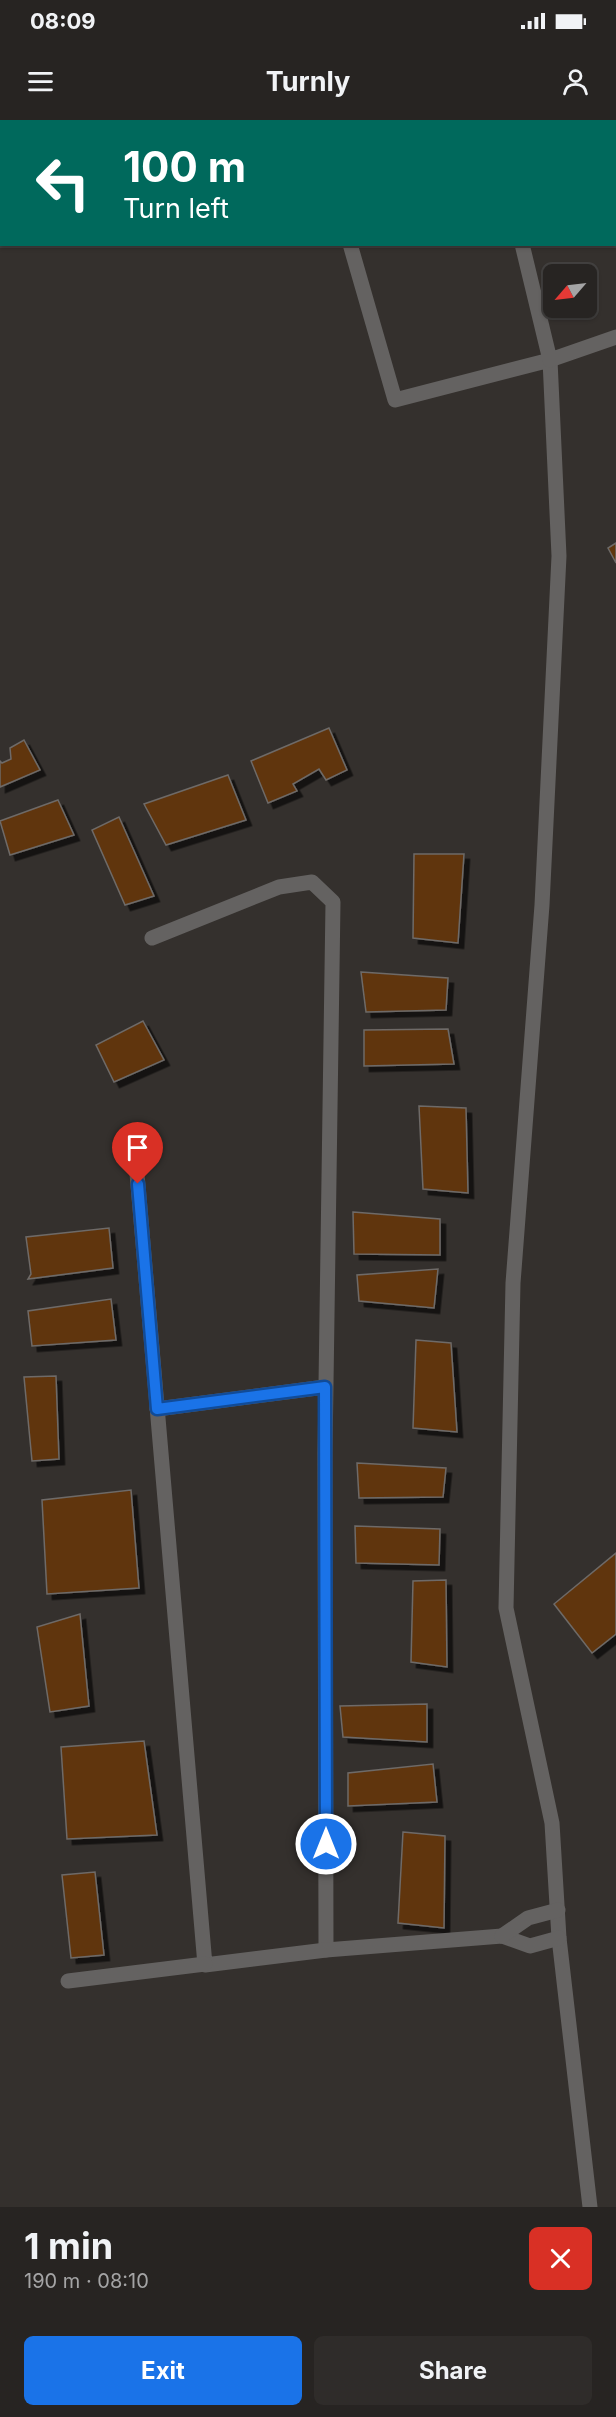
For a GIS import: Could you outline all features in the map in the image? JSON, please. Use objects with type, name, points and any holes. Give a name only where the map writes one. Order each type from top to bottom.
[{"type":"street","points":[[351,246],[395,400],[550,360],[616,337]]},
{"type":"street","points":[[522,246],[550,360],[559,556],[542,905],[513,1283],[506,1608],[552,1824],[559,1938],[590,2207]]},
{"type":"street","points":[[152,938],[279,887],[312,882],[333,902],[325,1387],[326,1950]]},
{"type":"street","points":[[136,1162],[205,1964]]},
{"type":"street","points":[[157,1409],[325,1387]]},
{"type":"street","points":[[502,1936],[528,1918],[558,1910]]},
{"type":"street","points":[[68,1981],[326,1950],[502,1936],[530,1946],[559,1938]]},
{"type":"building","points":[[616,543],[616,563],[608,548]]},
{"type":"building","points":[[329,728],[347,770],[326,780],[319,769],[293,784],[297,791],[268,803],[251,761]]},
{"type":"building","points":[[24,740],[40,770],[0,787],[0,761],[2,763],[11,759],[10,748]]},
{"type":"building","points":[[228,775],[246,820],[166,845],[144,804]]},
{"type":"building","points":[[58,800],[74,835],[10,855],[0,821]]},
{"type":"building","points":[[119,817],[154,896],[125,905],[92,830]]},
{"type":"building","points":[[414,854],[464,854],[458,943],[413,938]]},
{"type":"building","points":[[361,972],[448,978],[446,1010],[366,1012]]},
{"type":"building","points":[[143,1021],[164,1060],[114,1082],[96,1045]]},
{"type":"building","points":[[448,1029],[454,1064],[364,1066],[364,1030]]},
{"type":"building","points":[[419,1106],[466,1108],[468,1193],[423,1189]]},
{"type":"building","points":[[353,1212],[440,1219],[440,1255],[354,1254]]},
{"type":"building","points":[[109,1228],[113,1268],[28,1279],[31,1274],[26,1237]]},
{"type":"building","points":[[438,1269],[434,1308],[359,1301],[357,1275]]},
{"type":"building","points":[[111,1299],[116,1340],[32,1346],[28,1311]]},
{"type":"building","points":[[416,1340],[451,1343],[457,1432],[413,1428]]},
{"type":"building","points":[[56,1376],[59,1459],[32,1461],[24,1377]]},
{"type":"building","points":[[357,1463],[446,1468],[443,1497],[359,1498]]},
{"type":"building","points":[[131,1490],[139,1588],[47,1594],[42,1500]]},
{"type":"building","points":[[355,1526],[440,1529],[439,1565],[356,1563]]},
{"type":"building","points":[[616,1553],[616,1634],[592,1653],[554,1604]]},
{"type":"building","points":[[446,1580],[447,1667],[411,1662],[413,1581]]},
{"type":"building","points":[[80,1614],[89,1706],[50,1712],[37,1627]]},
{"type":"building","points":[[427,1704],[427,1742],[343,1737],[340,1706]]},
{"type":"building","points":[[144,1741],[157,1835],[67,1839],[61,1747]]},
{"type":"building","points":[[433,1764],[437,1802],[348,1806],[348,1773]]},
{"type":"building","points":[[403,1832],[445,1836],[444,1928],[398,1923]]},
{"type":"building","points":[[95,1872],[104,1955],[71,1958],[62,1875]]},
{"type":"route","points":[[138,1184],[147,1269],[157,1409],[325,1387],[326,1844]]}]
